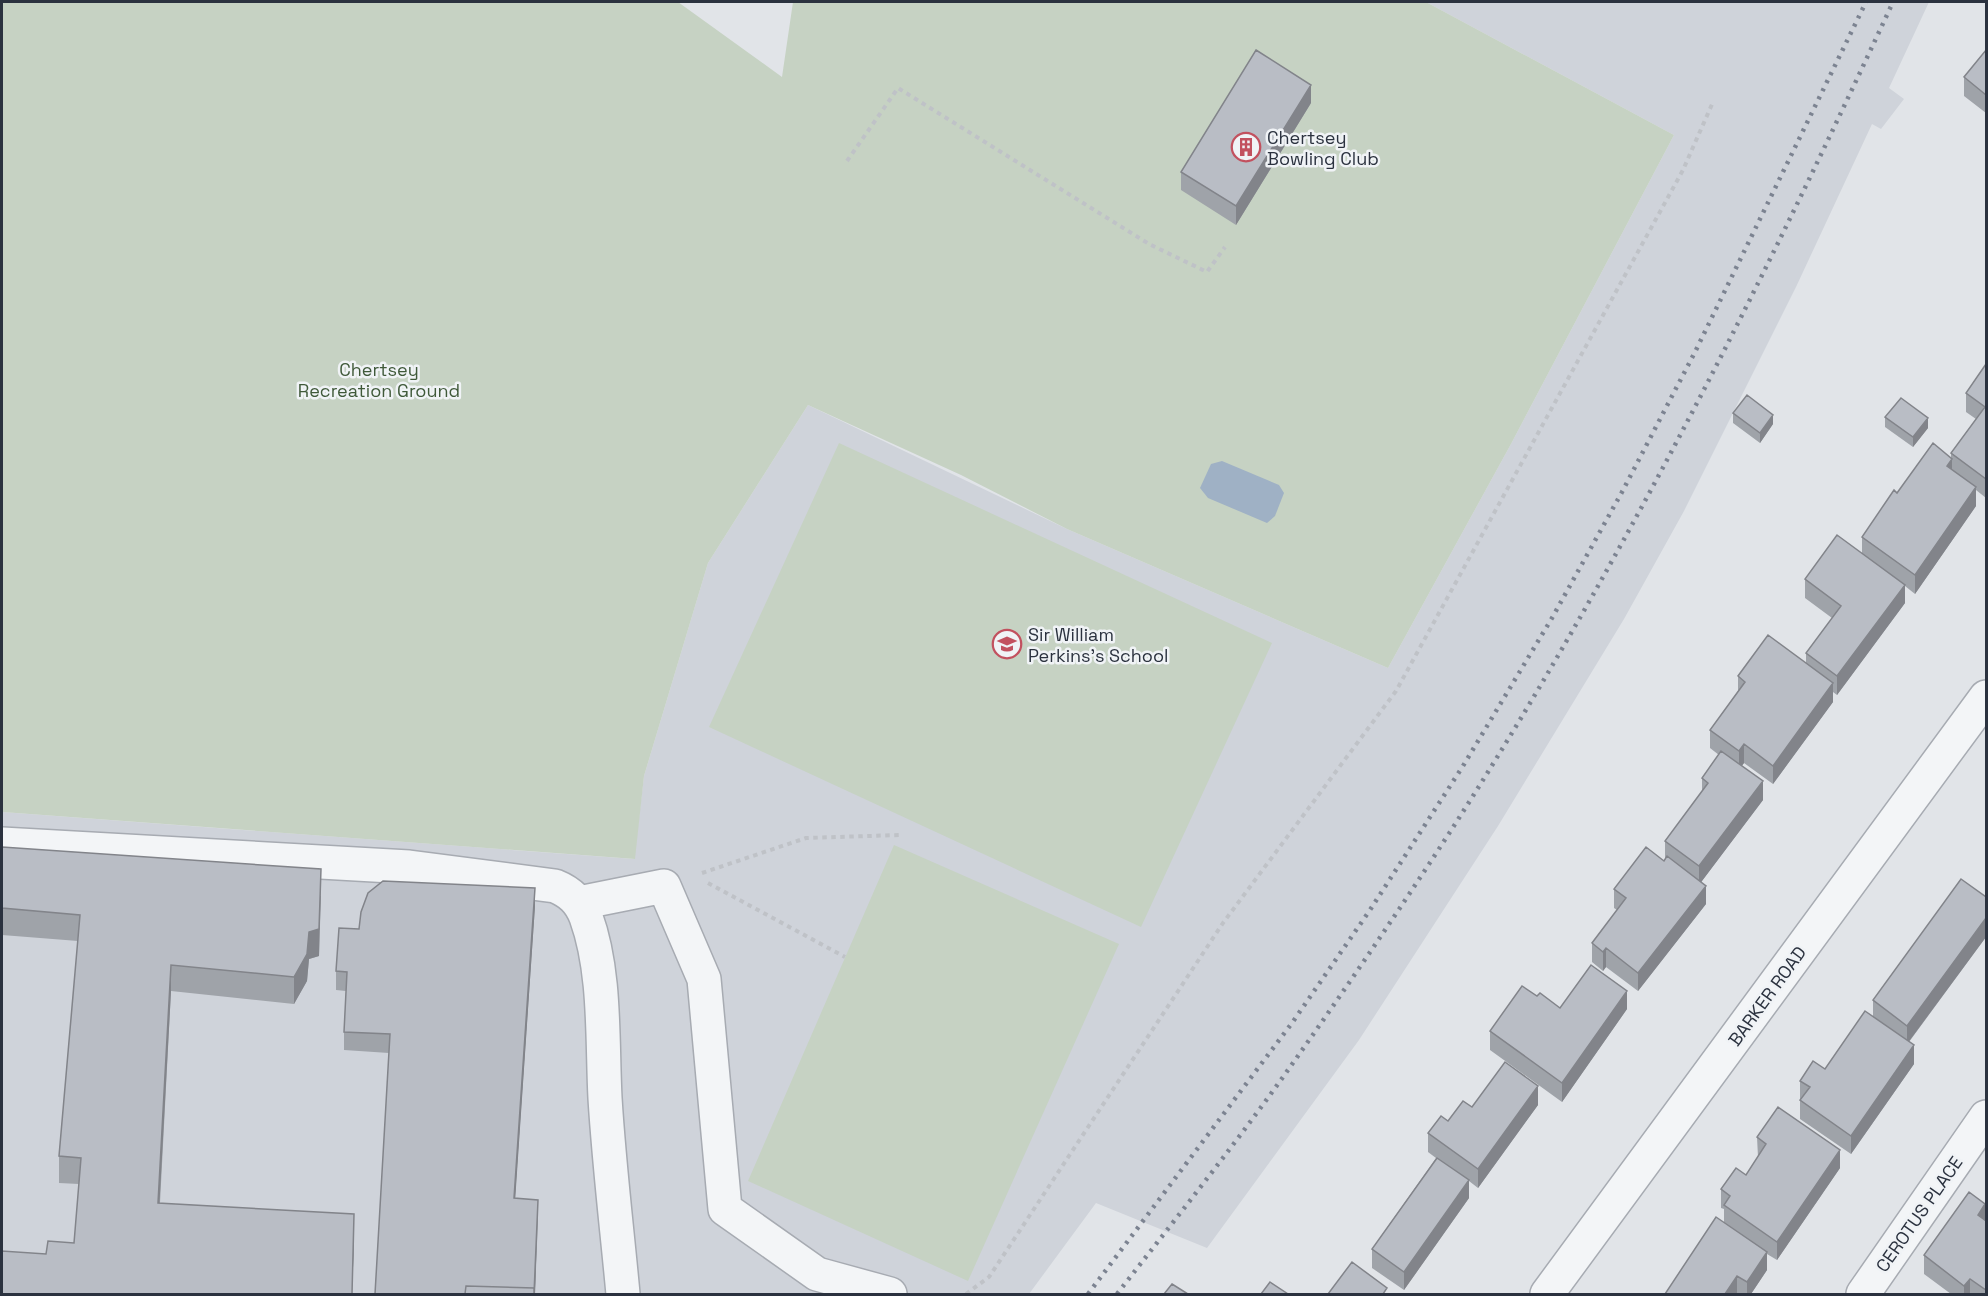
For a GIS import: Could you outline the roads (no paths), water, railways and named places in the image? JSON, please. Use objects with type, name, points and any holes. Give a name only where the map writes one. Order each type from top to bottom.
[{"type":"street","name":"BARKER ROAD","points":[[1547,1294],[1981,711]]},
{"type":"street","points":[[2,844],[409,867],[555,886],[570,894],[579,903],[586,917],[599,973],[605,1099],[623,1294]]},
{"type":"street","points":[[579,903],[679,881],[704,979],[725,1209],[817,1274],[890,1294]]},
{"type":"street","name":"CEROTUS PLACE","points":[[1863,1294],[1982,1132]]},
{"type":"water","points":[[1222,461],[1279,485],[1284,493],[1275,516],[1267,523],[1208,498],[1200,488],[1211,464]]},
{"type":"railway","points":[[1088,1294],[1292,1023],[1370,910],[1463,766],[1552,618],[1622,492],[1695,352],[1866,2]]},
{"type":"railway","points":[[1117,1294],[1243,1132],[1368,956],[1450,832],[1512,732],[1572,631],[1686,424],[1792,214],[1893,2]]},
{"type":"place","name":"Chertsey Bowling Club","points":[[1246,147]]},
{"type":"place","name":"Sir William Perkins's School","points":[[1007,644]]},
{"type":"park label","name":"Chertsey Recreation Ground","points":[[379,379]]}]
